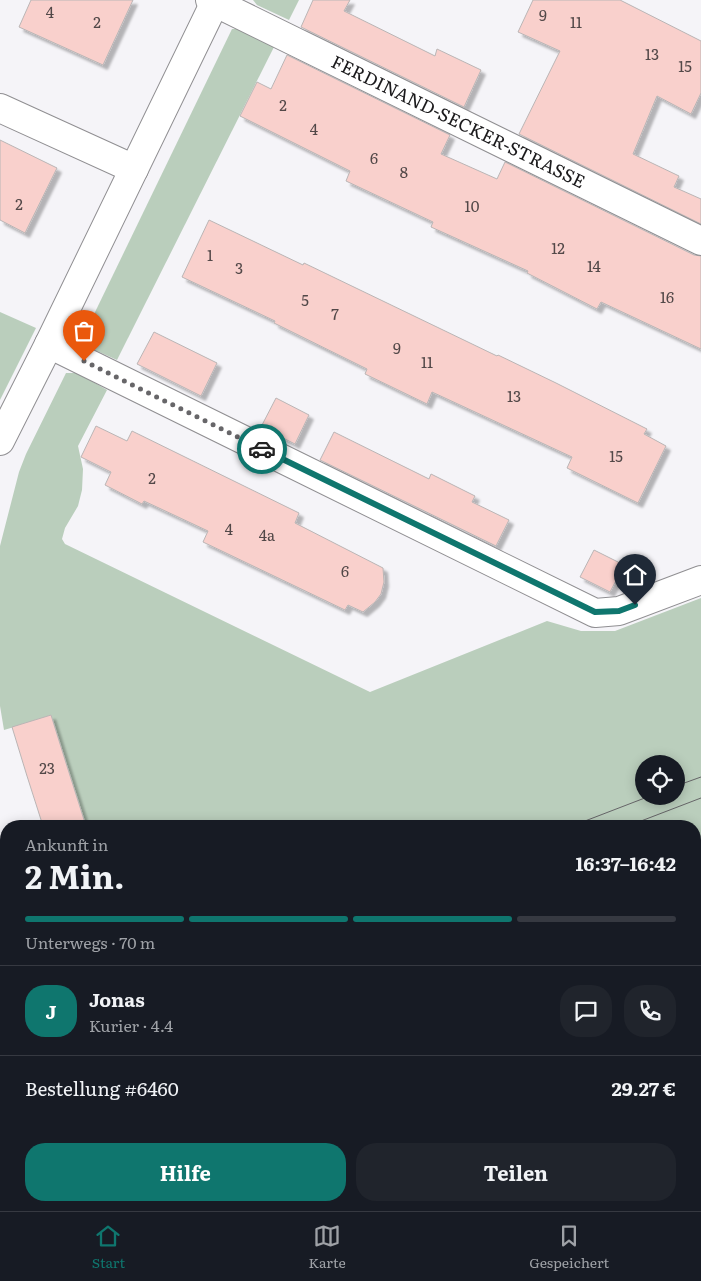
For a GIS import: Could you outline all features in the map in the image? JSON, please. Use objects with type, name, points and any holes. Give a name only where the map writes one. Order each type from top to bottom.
[{"type":"street","points":[[0,441],[134,169],[213,1]]},
{"type":"street","name":"FERDINAND-SECKER-STRASSE","points":[[213,1],[701,241]]},
{"type":"street","points":[[0,108],[134,169]]},
{"type":"street","points":[[49,344],[595,612],[619,611],[701,580]]},
{"type":"green space","points":[[253,0],[299,0],[289,20],[257,5]]},
{"type":"green space","points":[[232,29],[242,29],[275,45],[117,360],[88,347],[82,339]]},
{"type":"green space","points":[[0,312],[36,328],[0,400]]},
{"type":"green space","points":[[66,373],[78,373],[107,390],[78,446],[83,469],[82,490],[78,506],[65,528],[62,539],[65,544],[370,692],[547,621],[581,631],[615,631],[701,598],[701,820],[84,820],[51,716],[4,730],[0,706],[0,546],[19,472],[26,454]]},
{"type":"building","points":[[31,0],[133,0],[103,65],[19,27]]},
{"type":"building","points":[[313,0],[350,0],[344,11],[435,56],[437,49],[481,70],[464,107],[301,27]]},
{"type":"building","points":[[533,0],[620,0],[701,41],[701,93],[691,114],[657,96],[633,154],[679,176],[674,187],[701,199],[701,224],[519,134],[560,51],[518,32]]},
{"type":"building","points":[[287,55],[450,135],[441,154],[497,179],[505,162],[694,255],[701,256],[701,349],[601,302],[597,309],[527,273],[528,271],[431,227],[433,222],[346,181],[350,171],[240,116],[257,82],[271,89]]},
{"type":"building","points":[[0,140],[57,168],[25,233],[0,220]]},
{"type":"building","points":[[209,220],[498,355],[647,429],[644,434],[666,446],[638,503],[567,468],[572,457],[432,392],[427,404],[365,374],[367,369],[274,323],[275,321],[182,277]]},
{"type":"building","points":[[154,332],[217,363],[201,396],[137,364]]},
{"type":"building","points":[[276,398],[309,415],[295,444],[261,427]]},
{"type":"building","points":[[96,426],[127,441],[132,431],[299,513],[295,523],[383,568],[384,582],[381,594],[363,612],[348,605],[345,610],[203,542],[208,531],[144,501],[142,504],[105,485],[111,472],[81,457]]},
{"type":"building","points":[[334,432],[429,479],[431,474],[475,496],[472,502],[509,520],[496,546],[320,460]]},
{"type":"building","points":[[594,550],[624,565],[610,592],[580,577]]},
{"type":"building","points":[[51,715],[84,820],[41,820],[12,727]]},
{"type":"tram line","points":[[685,783],[701,777]]},
{"type":"tram line","points":[[644,820],[701,798]]},
{"type":"tram line","points":[[588,820],[635,802]]},
{"type":"way so far","points":[[84,361],[262,449]]},
{"type":"route","points":[[262,449],[595,612],[619,611],[635,605]]}]
